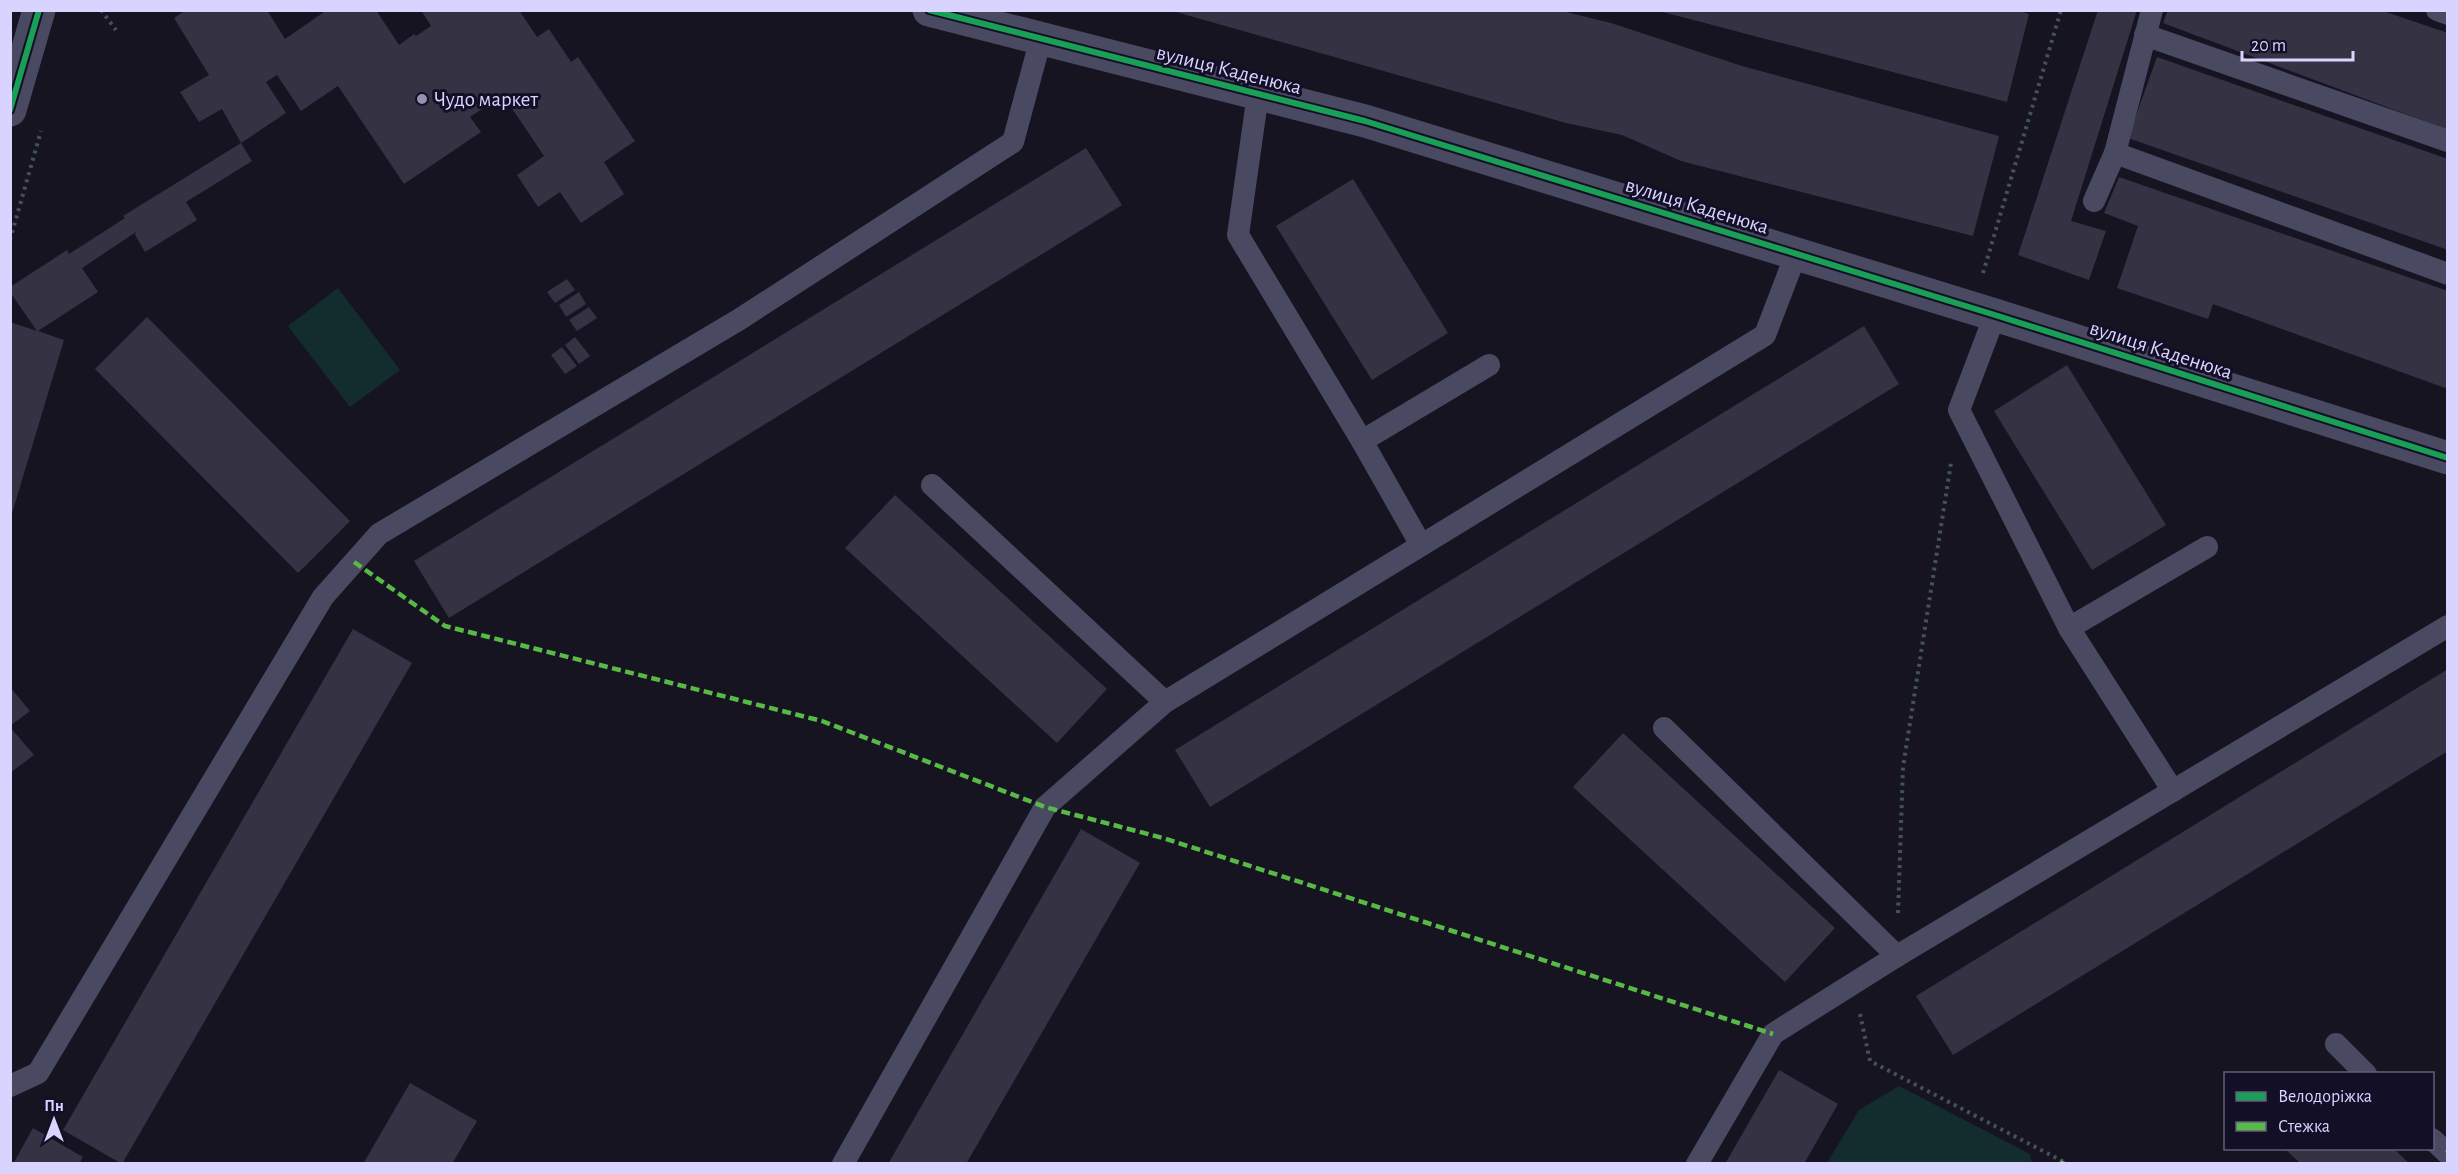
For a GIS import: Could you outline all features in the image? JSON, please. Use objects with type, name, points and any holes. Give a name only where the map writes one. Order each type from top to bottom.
[{"type":"street","points":[[10,110],[39,10]]},
{"type":"street","name":"вулиця Каденюка","points":[[929,10],[1365,121],[2448,458]]},
{"type":"lane","points":[[2094,201],[2115,153],[2152,10]]},
{"type":"lane","points":[[2437,10],[2448,14]]},
{"type":"lane","points":[[2145,35],[2448,141]]},
{"type":"lane","points":[[10,1086],[38,1073],[323,597],[379,534],[740,319],[1013,142],[1041,38]]},
{"type":"lane","points":[[1258,94],[1238,235],[1362,441],[1421,545]]},
{"type":"lane","points":[[2115,153],[2448,274]]},
{"type":"lane","points":[[843,1164],[1045,807],[1165,702],[1765,335],[1796,254]]},
{"type":"lane","points":[[1984,312],[1959,410],[2069,628],[2173,791]]},
{"type":"lane","points":[[1362,441],[1489,365]]},
{"type":"lane","points":[[932,485],[1165,702]]},
{"type":"lane","points":[[2069,628],[2208,547]]},
{"type":"lane","points":[[1697,1164],[1773,1034],[1897,956],[2448,626]]},
{"type":"lane","points":[[1664,728],[1897,956]]},
{"type":"lane","points":[[2336,1044],[2364,1072]]},
{"type":"lane","points":[[2434,1140],[2448,1154]]},
{"type":"path","points":[[100,10],[116,30]]},
{"type":"path","points":[[1984,312],[2061,10]]},
{"type":"path","points":[[1897,956],[1903,767],[1959,410]]},
{"type":"path","points":[[1853,984],[1870,1061],[2068,1164]]},
{"type":"green space","points":[[338,288],[400,370],[350,407],[288,326]]},
{"type":"green space","points":[[1899,1086],[2030,1154],[2032,1163],[1827,1163],[1859,1110]]},
{"type":"building","points":[[186,10],[267,10],[285,39],[327,10],[376,10],[399,45],[414,34],[416,36],[431,26],[421,10],[519,10],[537,37],[549,29],[571,62],[578,57],[635,141],[604,162],[624,194],[581,223],[560,192],[538,207],[517,175],[544,156],[503,95],[470,117],[481,132],[404,184],[338,86],[301,111],[277,75],[266,82],[286,113],[241,143],[222,109],[199,122],[180,92],[209,75],[174,18]]},
{"type":"building","points":[[1169,10],[1558,10],[1611,23],[1742,66],[1999,136],[1973,236],[1681,161],[1622,135],[1566,123]]},
{"type":"building","points":[[2017,10],[2029,14],[2007,102],[1659,11]]},
{"type":"building","points":[[2098,10],[2137,10],[2071,221],[2106,231],[2089,280],[2018,255]]},
{"type":"building","points":[[2168,10],[2380,10],[2448,33],[2448,130],[2163,23]]},
{"type":"building","points":[[2157,57],[2448,159],[2448,250],[2128,138]]},
{"type":"building","points":[[241,143],[252,161],[186,202],[197,220],[145,252],[135,235],[136,232],[82,268],[98,292],[38,331],[64,340],[10,520],[10,322],[37,331],[10,292],[10,287],[67,250],[69,254],[125,218],[123,216]]},
{"type":"building","points":[[1086,148],[1122,205],[449,618],[414,561]]},
{"type":"building","points":[[2119,177],[2448,291],[2448,389],[2213,304],[2208,319],[2117,288],[2138,226],[2104,213]]},
{"type":"building","points":[[1353,179],[1448,333],[1372,380],[1276,226]]},
{"type":"building","points":[[567,279],[575,290],[555,303],[547,292]]},
{"type":"building","points":[[579,292],[586,304],[566,317],[559,305]]},
{"type":"building","points":[[589,307],[597,318],[577,331],[569,320]]},
{"type":"building","points":[[147,317],[350,521],[298,573],[95,369]]},
{"type":"building","points":[[1864,326],[1899,384],[1210,807],[1175,750]]},
{"type":"building","points":[[575,337],[590,356],[579,364],[565,345]]},
{"type":"building","points":[[562,347],[577,366],[565,374],[551,355]]},
{"type":"building","points":[[2067,365],[2166,525],[2092,570],[1994,411]]},
{"type":"building","points":[[895,495],[1107,689],[1057,743],[845,548]]},
{"type":"building","points":[[353,629],[412,663],[122,1164],[63,1130]]},
{"type":"building","points":[[2448,669],[2448,751],[1953,1055],[1916,996]]},
{"type":"building","points":[[10,687],[30,711],[10,726]]},
{"type":"building","points":[[10,727],[34,755],[10,773]]},
{"type":"building","points":[[1623,733],[1835,928],[1785,982],[1573,787]]},
{"type":"building","points":[[1081,829],[1140,863],[966,1164],[888,1164]]},
{"type":"building","points":[[1779,1070],[1838,1104],[1804,1164],[1725,1164]]},
{"type":"building","points":[[410,1083],[477,1121],[452,1164],[363,1164]]},
{"type":"building","points":[[33,1128],[83,1157],[79,1164],[13,1164]]},
{"type":"building","points":[[2286,1150],[2395,1150],[2410,1164],[2301,1164]]},
{"type":"marked path","points":[[354,562],[445,626],[822,721],[1045,807],[1163,838],[1773,1034]]},
{"type":"cycle path","points":[[10,110],[39,10]]},
{"type":"cycle path","points":[[929,10],[1365,121],[1995,315],[2448,458]]},
{"type":"place","name":"Чудо маркет","points":[[422,99]]}]
